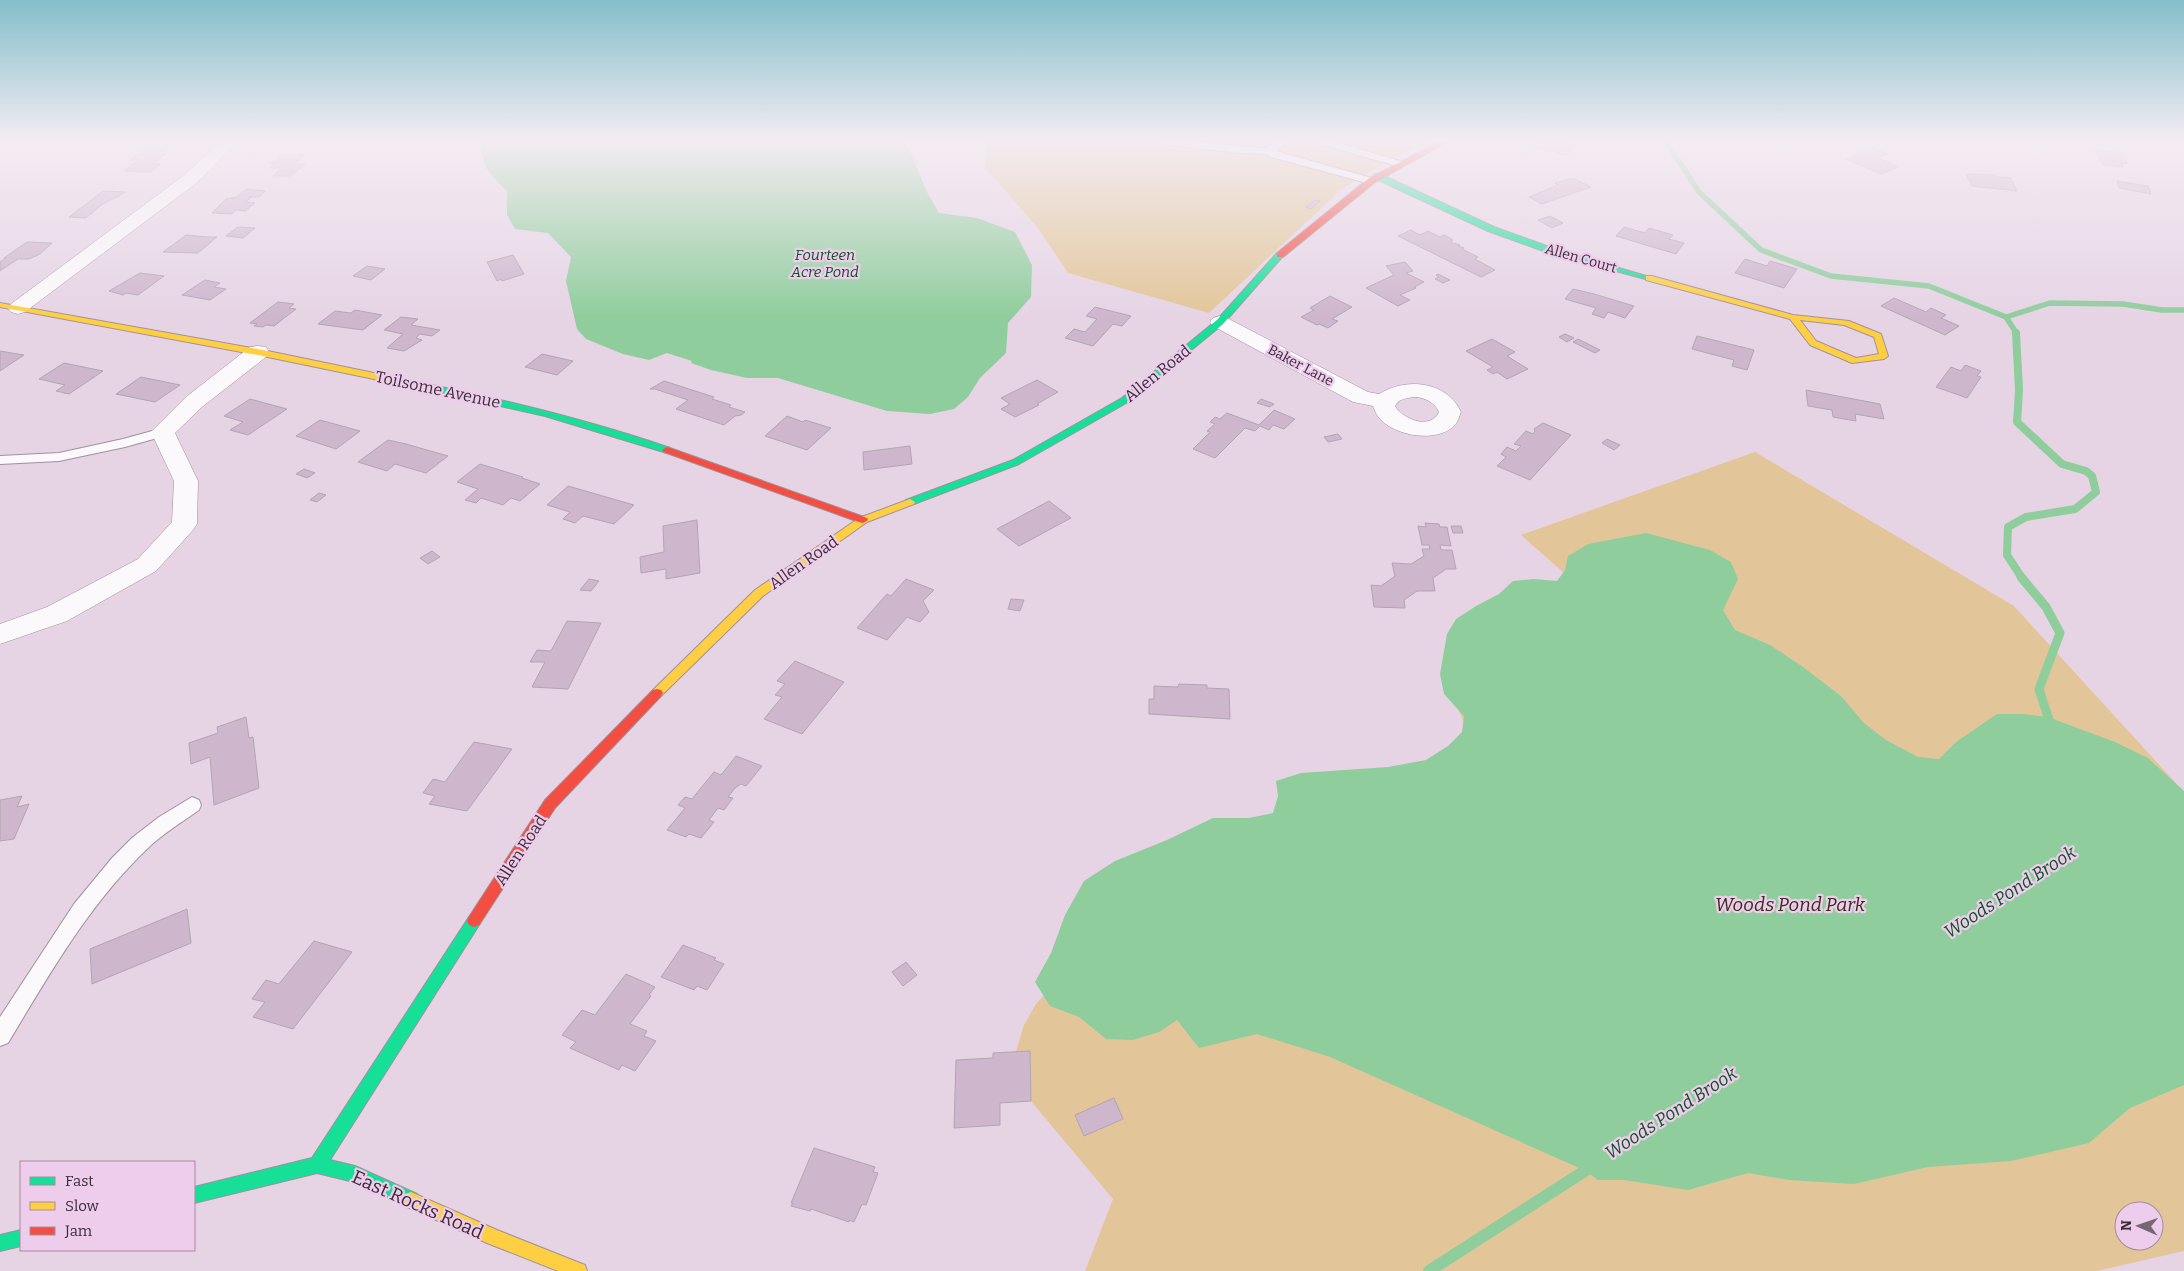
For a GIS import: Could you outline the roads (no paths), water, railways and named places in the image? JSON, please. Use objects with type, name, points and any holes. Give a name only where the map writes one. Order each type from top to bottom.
[{"type":"street","points":[[9,307],[162,199]]},
{"type":"street","name":"Allen Road","points":[[317,1165],[550,804],[663,687],[759,593],[862,520],[1016,462],[1125,400],[1220,322],[1278,257],[1348,199]]},
{"type":"street","name":"Allen Court","points":[[1423,199],[1491,229],[1552,251],[1793,316],[1846,322],[1878,336],[1884,356],[1855,361],[1813,343],[1793,316]]},
{"type":"street","name":"Toilsome Avenue","points":[[9,307],[258,352],[478,397],[611,430],[862,520]]},
{"type":"street","name":"Baker Lane","points":[[1220,322],[1361,397],[1385,402]]},
{"type":"street","points":[[0,634],[57,614],[147,565],[184,524],[186,481],[163,432],[194,402],[258,352]]},
{"type":"street","name":"East Rocks Road","points":[[195,1195],[317,1165],[355,1174],[494,1237],[579,1271]]},
{"type":"street","points":[[0,1243],[20,1238]]},
{"type":"lane","points":[[0,460],[60,457],[163,432]]},
{"type":"lane","points":[[0,1036],[64,935],[101,885],[151,833],[192,805]]},
{"type":"water","name":"Fourteen Acre Pond","points":[[507,199],[931,199],[939,213],[977,218],[1015,232],[1032,265],[1031,297],[1008,323],[1006,353],[980,378],[968,397],[954,409],[930,414],[887,411],[778,378],[747,378],[711,370],[691,363],[692,361],[667,353],[649,360],[623,354],[586,339],[577,329],[566,281],[571,257],[548,233],[515,229],[507,215]]},
{"type":"water","name":"Woods Pond Park","points":[[1646,533],[1710,550],[1731,562],[1738,579],[1723,610],[1735,630],[1770,645],[1803,667],[1841,696],[1864,723],[1886,740],[1918,757],[1939,759],[1956,742],[1997,714],[2024,714],[2048,717],[2115,742],[2148,758],[2184,791],[2184,1085],[2130,1108],[2089,1143],[2011,1161],[1928,1167],[1854,1184],[1789,1180],[1748,1173],[1688,1190],[1624,1180],[1598,1180],[1586,1171],[1330,1057],[1257,1034],[1199,1048],[1177,1020],[1159,1032],[1133,1040],[1106,1039],[1079,1017],[1050,1006],[1035,982],[1051,953],[1065,915],[1084,881],[1115,861],[1167,840],[1213,818],[1249,818],[1273,813],[1278,796],[1276,781],[1301,773],[1388,767],[1426,760],[1448,746],[1462,732],[1464,716],[1444,694],[1440,674],[1447,634],[1456,619],[1499,594],[1513,581],[1534,579],[1557,581],[1565,570],[1568,556],[1588,544]]},
{"type":"waterway","points":[[1707,199],[1761,250],[1831,276],[1929,286],[2006,317]]},
{"type":"waterway","points":[[2006,317],[2050,303],[2123,304],[2162,310],[2184,310]]},
{"type":"waterway","name":"Woods Pond Brook","points":[[2006,317],[2017,334]]},
{"type":"waterway","name":"Woods Pond Brook","points":[[2016,333],[2019,390],[2017,422],[2062,464],[2086,471],[2092,476],[2096,492],[2075,509],[2026,517],[2008,527],[2007,555],[2022,578]]},
{"type":"waterway","name":"Woods Pond Brook","points":[[2021,577],[2046,607],[2060,633],[2039,689],[2051,726]]},
{"type":"waterway","name":"Woods Pond Brook","points":[[1429,1271],[1594,1165]]}]
